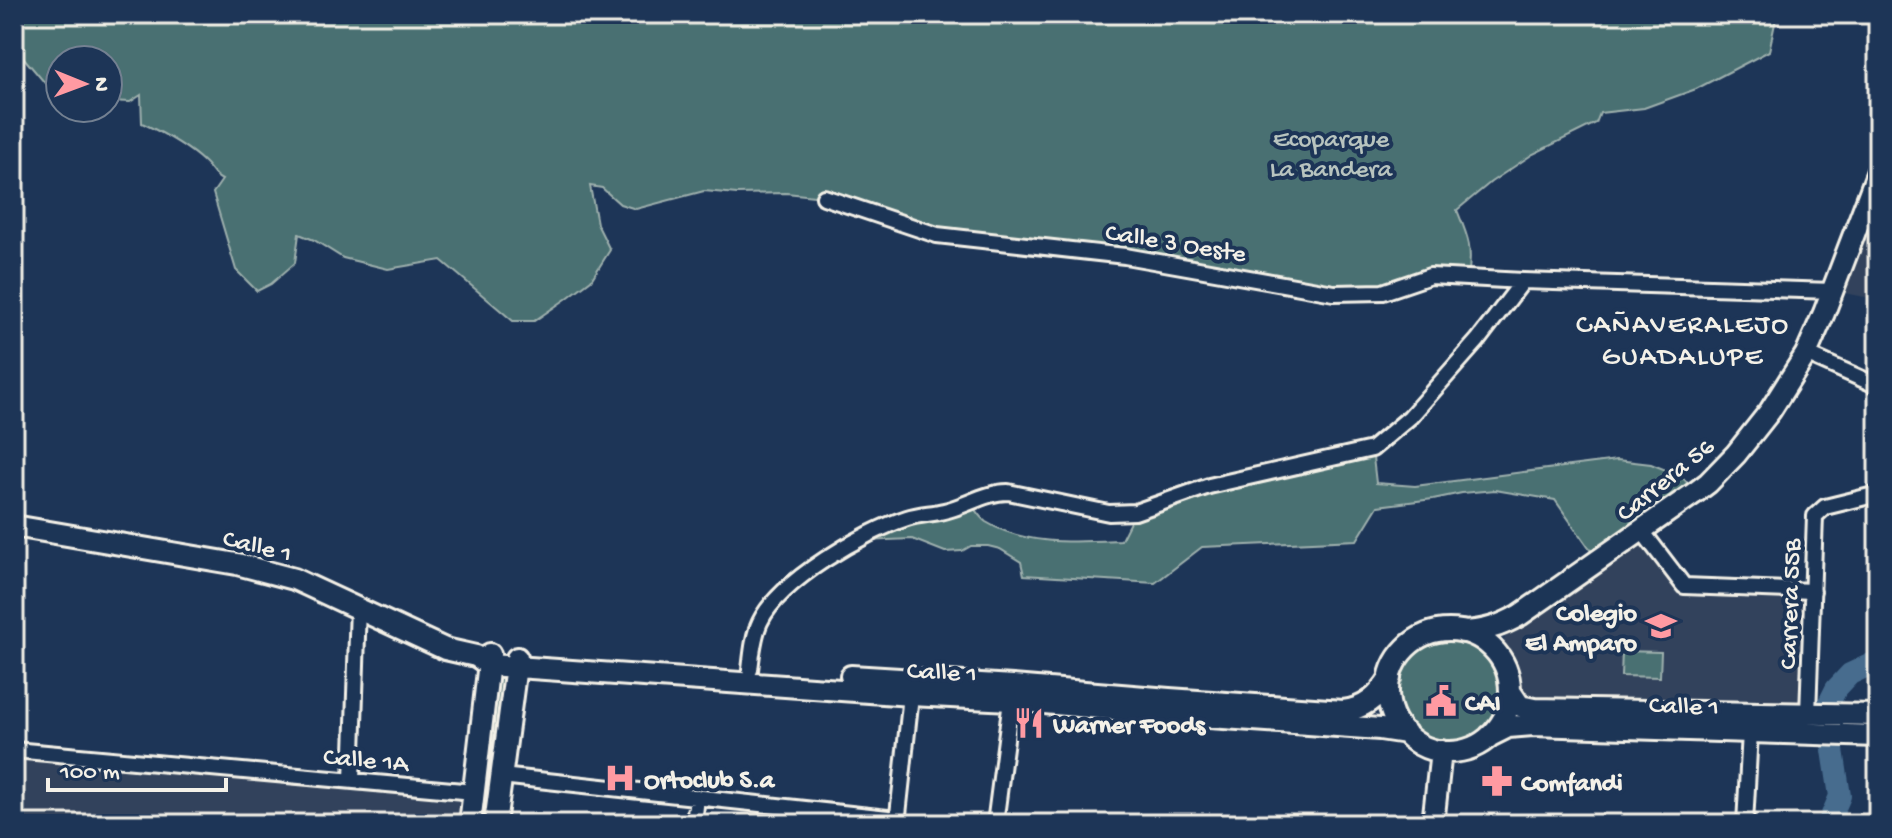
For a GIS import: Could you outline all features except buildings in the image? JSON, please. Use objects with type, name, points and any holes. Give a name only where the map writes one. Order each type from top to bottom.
[{"type":"main road","name":"Carrera 56","points":[[1463,632],[1487,630],[1520,615],[1708,483],[1736,454],[1770,411],[1806,354],[1878,171]]},
{"type":"main road","name":"Calle 1","points":[[14,526],[237,564],[294,579],[445,649],[517,662],[911,695],[1012,693],[1169,699],[1343,711],[1370,702],[1390,678]]},
{"type":"main road","name":"Carrera 56","points":[[1502,660],[1504,640],[1520,615]]},
{"type":"main road","points":[[1441,631],[1475,635],[1495,650],[1502,660],[1510,691],[1506,713],[1490,736],[1470,748],[1441,751],[1422,745],[1406,733],[1396,719],[1389,696],[1390,678],[1399,657],[1419,638],[1441,631]]},
{"type":"main road","points":[[470,824],[485,658]]},
{"type":"main road","name":"Calle 1","points":[[517,662],[750,670],[1012,693],[1166,714],[1406,733]]},
{"type":"main road","points":[[495,824],[517,662]]},
{"type":"main road","name":"Calle 1","points":[[1510,691],[1520,706],[1534,709],[1869,725]]},
{"type":"main road","name":"Calle 1","points":[[1490,736],[1517,725],[1750,732],[1815,721]]},
{"type":"main road","points":[[1433,824],[1441,751]]},
{"type":"street","name":"Calle 3 Oeste","points":[[824,197],[937,235],[1125,256],[1334,293],[1383,292],[1430,276],[1833,291]]},
{"type":"street","points":[[750,670],[758,626],[778,598],[812,567],[874,532],[909,517],[945,511],[998,492],[1109,513],[1135,512],[1209,486],[1372,449],[1410,417],[1478,340],[1523,281]]},
{"type":"street","points":[[1806,354],[1878,386]]},
{"type":"street","name":"Carrera 55B","points":[[1815,721],[1815,516],[1825,507],[1878,494]]},
{"type":"street","points":[[1642,531],[1684,586],[1813,591]]},
{"type":"street","points":[[352,781],[358,607]]},
{"type":"street","points":[[995,824],[1012,693]]},
{"type":"street","points":[[501,776],[897,822],[911,695]]},
{"type":"street","points":[[1745,824],[1750,732]]},
{"type":"street","name":"Calle 1A","points":[[14,750],[474,792]]},
{"type":"street","points":[[694,824],[697,797]]},
{"type":"street","points":[[1872,824],[1878,814]]},
{"type":"shaded area","points":[[1878,200],[1878,302],[1844,293]]},
{"type":"shaded area","name":"Colegio El Amparo","points":[[1642,531],[1684,586],[1813,591],[1808,714],[1534,709],[1510,691],[1502,660],[1508,631]]},
{"type":"shaded area","points":[[14,750],[474,792],[470,824],[14,824]]},
{"type":"green space","name":"Ecoparque La Bandera","points":[[14,14],[1777,14],[1769,51],[1696,89],[1644,108],[1600,113],[1596,123],[1533,154],[1457,210],[1468,242],[1468,278],[1430,276],[1383,292],[1334,293],[937,235],[824,197],[704,191],[636,209],[620,204],[602,188],[590,186],[597,224],[610,250],[591,280],[534,321],[513,321],[441,260],[388,269],[343,258],[299,234],[295,263],[271,284],[257,291],[236,270],[213,193],[222,180],[190,150],[142,123],[141,95],[130,102],[124,102],[124,44],[44,44],[44,82],[23,57],[14,64]]},
{"type":"green space","points":[[1372,449],[1376,483],[1415,486],[1617,460],[1651,464],[1681,476],[1696,492],[1598,561],[1555,500],[1495,490],[1378,506],[1357,540],[1202,547],[1155,583],[1024,575],[1021,562],[1000,549],[988,546],[945,552],[912,539],[865,541],[874,532],[970,503],[986,522],[1017,535],[1052,541],[1121,540],[1135,512]]},
{"type":"green space","points":[[1449,630],[1472,635],[1492,648],[1505,668],[1510,691],[1505,714],[1492,734],[1472,747],[1449,752],[1426,747],[1406,734],[1393,714],[1388,691],[1393,668],[1406,648],[1426,635]]},
{"type":"green space","points":[[1622,651],[1661,652],[1660,677],[1621,676]]},
{"type":"green space","points":[[489,665],[516,668],[495,824],[470,824]]},
{"type":"waterway","points":[[1828,824],[1840,796],[1829,703],[1836,689],[1850,674],[1878,661]]},
{"type":"place","name":"Colegio El Amparo","points":[[1661,626]]},
{"type":"place","name":"CAI","points":[[1441,701]]},
{"type":"place","name":"Warner Foods","points":[[1029,723]]},
{"type":"place","name":"Ortoclub S.a","points":[[620,778]]},
{"type":"place","name":"Comfandi","points":[[1497,781]]},
{"type":"district","name":"CAÑAVERALEJO GUADALUPE","points":[[1683,338]]}]
